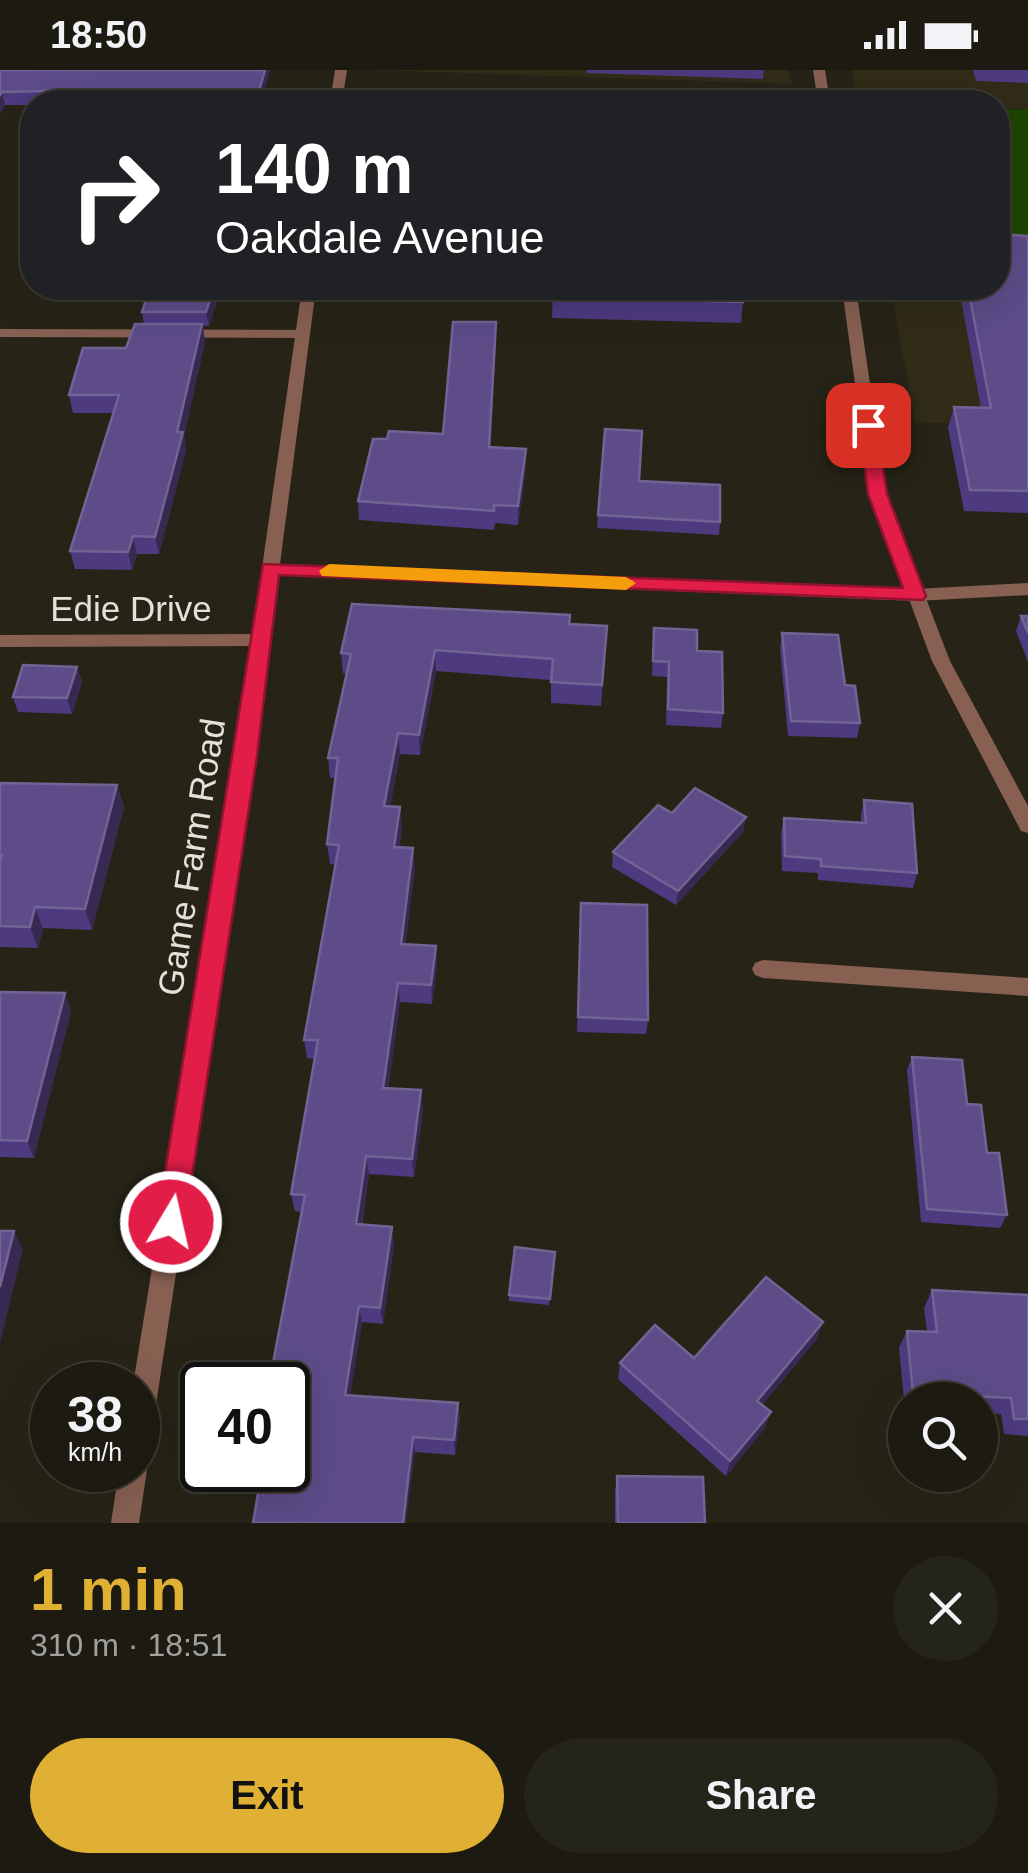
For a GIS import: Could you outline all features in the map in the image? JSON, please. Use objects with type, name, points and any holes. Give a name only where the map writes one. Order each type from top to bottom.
[{"type":"street","name":"Game Farm Road","points":[[150,1362],[262,640],[307,300]]},
{"type":"street","points":[[851,300],[878,494],[940,660],[1028,825]]},
{"type":"street","points":[[0,333],[302,334]]},
{"type":"street","points":[[270,568],[916,596],[1028,589]]},
{"type":"street","name":"Edie Drive","points":[[0,641],[262,640]]},
{"type":"street","points":[[763,969],[1028,987]]},
{"type":"street","points":[[126,1523],[130,1492]]},
{"type":"shaded area","points":[[372,70],[789,70],[791,84]]},
{"type":"shaded area","points":[[852,70],[1028,70],[1028,110],[1010,109],[1010,90],[856,90]]},
{"type":"shaded area","points":[[893,300],[1001,300],[1028,427],[915,422]]},
{"type":"green space","points":[[1010,109],[1028,110],[1028,245],[1010,244]]},
{"type":"building","points":[[0,70],[265,70],[259,90],[20,90],[0,95]]},
{"type":"building","points":[[1010,235],[1028,236],[1028,491],[970,490],[954,407],[991,408],[970,300],[1010,300]]},
{"type":"building","points":[[146,300],[210,300],[206,312],[142,312]]},
{"type":"building","points":[[667,300],[743,300],[743,302]]},
{"type":"building","points":[[453,322],[496,322],[489,447],[526,449],[518,506],[494,505],[494,511],[358,501],[373,439],[387,439],[389,431],[443,434]]},
{"type":"building","points":[[135,324],[202,324],[177,432],[183,432],[155,537],[133,536],[128,552],[70,551],[119,395],[69,395],[83,348],[126,348]]},
{"type":"building","points":[[605,429],[642,431],[639,481],[720,485],[720,522],[598,515]]},
{"type":"building","points":[[352,604],[570,615],[569,624],[607,626],[602,685],[551,682],[553,659],[435,650],[419,735],[398,733],[384,806],[400,807],[394,847],[413,848],[401,944],[436,946],[431,985],[398,983],[383,1088],[421,1090],[412,1159],[366,1156],[356,1224],[392,1227],[380,1308],[359,1306],[345,1395],[458,1403],[454,1440],[413,1437],[403,1523],[253,1523],[258,1492],[310,1492],[310,1362],[273,1362],[305,1195],[291,1194],[318,1040],[304,1040],[339,845],[327,844],[338,758],[328,758],[351,654],[341,653]]},
{"type":"building","points":[[654,628],[697,630],[697,651],[722,652],[723,713],[668,709],[669,662],[653,661]]},
{"type":"building","points":[[782,633],[838,635],[845,685],[855,686],[860,723],[791,721]]},
{"type":"building","points":[[23,665],[77,667],[67,698],[13,697]]},
{"type":"building","points":[[0,783],[117,785],[85,909],[35,907],[30,927],[0,926]]},
{"type":"building","points":[[695,788],[746,817],[678,891],[613,852],[658,805],[672,813]]},
{"type":"building","points":[[864,800],[912,804],[917,873],[821,866],[821,859],[785,856],[784,818],[866,823]]},
{"type":"building","points":[[581,903],[647,905],[648,1020],[578,1017]]},
{"type":"building","points":[[0,992],[65,993],[27,1141],[0,1140]]},
{"type":"building","points":[[912,1057],[962,1060],[967,1104],[981,1105],[987,1153],[999,1153],[1007,1215],[927,1209]]},
{"type":"building","points":[[0,1231],[14,1231],[0,1287]]},
{"type":"building","points":[[515,1247],[555,1252],[550,1299],[509,1295]]},
{"type":"building","points":[[766,1277],[823,1322],[757,1401],[771,1412],[730,1461],[620,1363],[655,1325],[694,1358]]},
{"type":"building","points":[[932,1290],[1028,1295],[1028,1419],[1014,1419],[1011,1398],[998,1397],[998,1382],[912,1382],[907,1331],[937,1332]]},
{"type":"building","points":[[617,1476],[703,1477],[705,1523],[618,1523]]},
{"type":"slow traffic","points":[[329,571],[626,583]]},
{"type":"route","points":[[171,1222],[246,756],[270,568],[916,596],[878,494],[868,425]]}]
